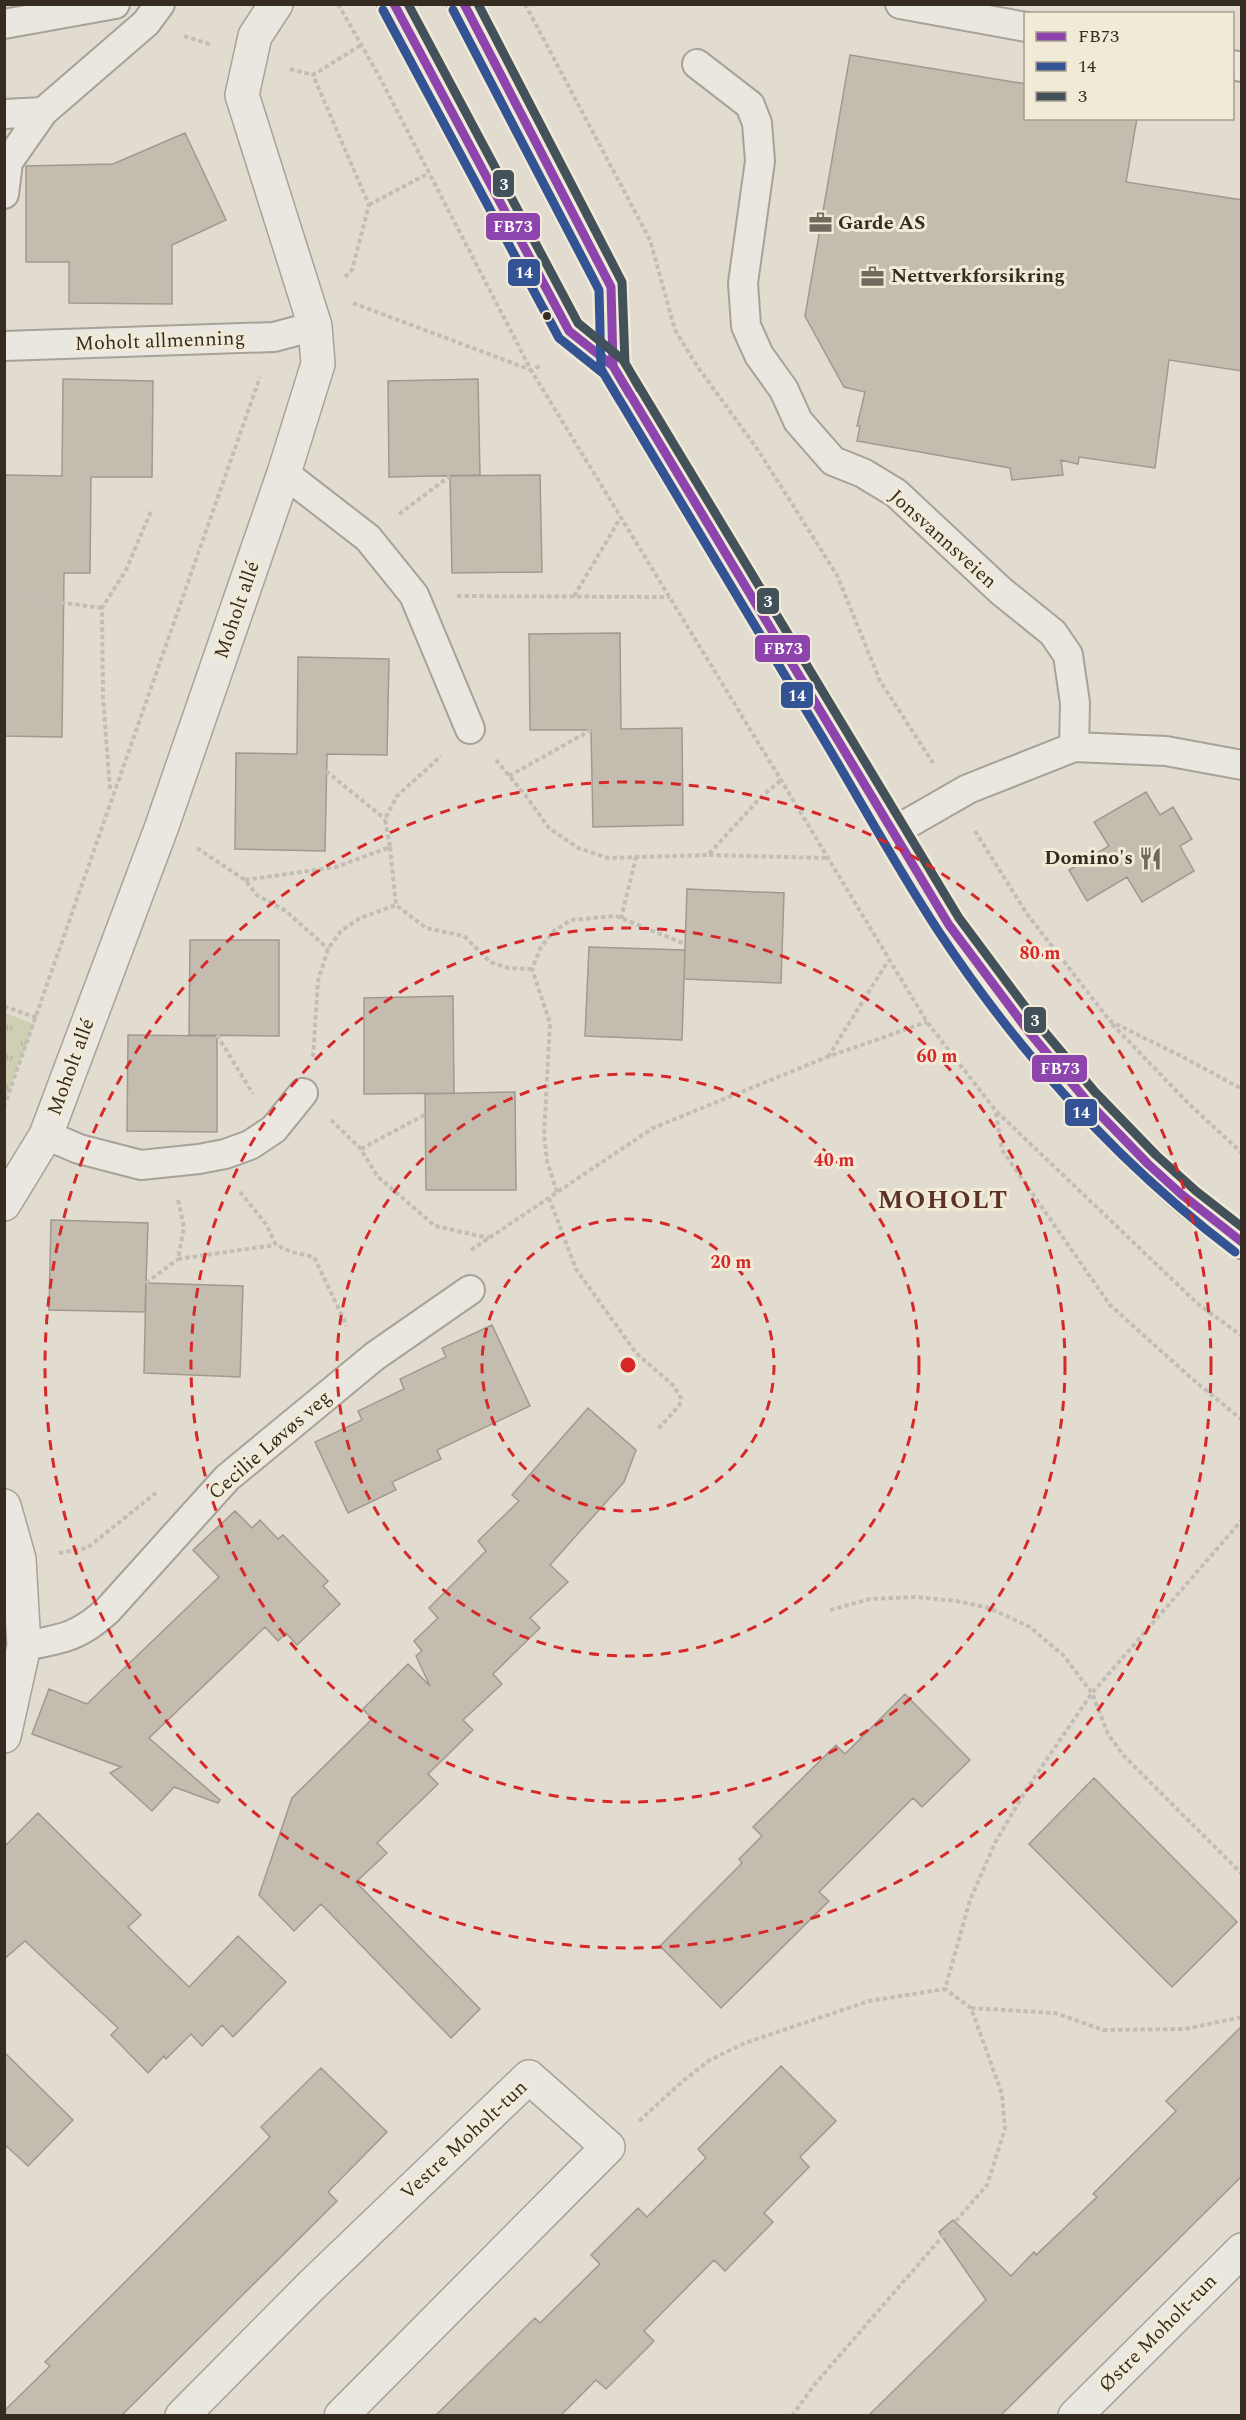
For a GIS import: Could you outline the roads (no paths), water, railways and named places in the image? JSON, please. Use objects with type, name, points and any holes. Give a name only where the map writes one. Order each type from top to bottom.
[{"type":"street","name":"Moholt allé","points":[[4,1204],[46,1135],[162,826],[284,473],[318,364],[316,306],[242,95],[255,36],[276,4]]},
{"type":"street","points":[[394,4],[569,331],[613,366],[949,925],[1005,1004],[1067,1079],[1181,1195],[1242,1242]]},
{"type":"street","points":[[464,4],[611,287],[613,366]]},
{"type":"street","points":[[4,1506],[19,1559],[24,1646],[4,1736]]},
{"type":"street","name":"Vestre Moholt-tun","points":[[182,2415],[312,2285],[529,2077],[608,2146],[341,2415]]},
{"type":"street","name":"Østre Moholt-tun","points":[[1075,2415],[1242,2250]]},
{"type":"lane","points":[[4,24],[115,4]]},
{"type":"lane","points":[[4,194],[9,162],[44,112],[146,24],[160,4]]},
{"type":"lane","points":[[900,4],[1024,27]]},
{"type":"lane","name":"Jonsvannsveien","points":[[697,64],[750,105],[757,123],[760,161],[743,283],[746,326],[759,355],[784,390],[798,421],[833,461],[863,473],[896,493],[1001,591],[1053,633],[1068,655],[1076,703],[1074,747]]},
{"type":"lane","points":[[4,114],[44,112]]},
{"type":"lane","name":"Moholt allmenning","points":[[4,346],[274,337],[316,306]]},
{"type":"lane","points":[[284,473],[368,538],[414,595],[470,729]]},
{"type":"lane","points":[[893,832],[954,796],[1074,747],[1166,751],[1242,765]]},
{"type":"lane","points":[[46,1135],[80,1149],[141,1165],[225,1154],[250,1145],[274,1129],[303,1093]]},
{"type":"lane","name":"Cecilie Løvøs veg","points":[[24,1646],[65,1639],[91,1626],[227,1478],[375,1356],[470,1290]]},
{"type":"place","name":"Garde AS","points":[[820,223]]},
{"type":"place","name":"Nettverkforsikring","points":[[873,276]]},
{"type":"place","name":"Domino's","points":[[1151,858]]},
{"type":"district","name":"MOHOLT","points":[[943,1200]]}]
